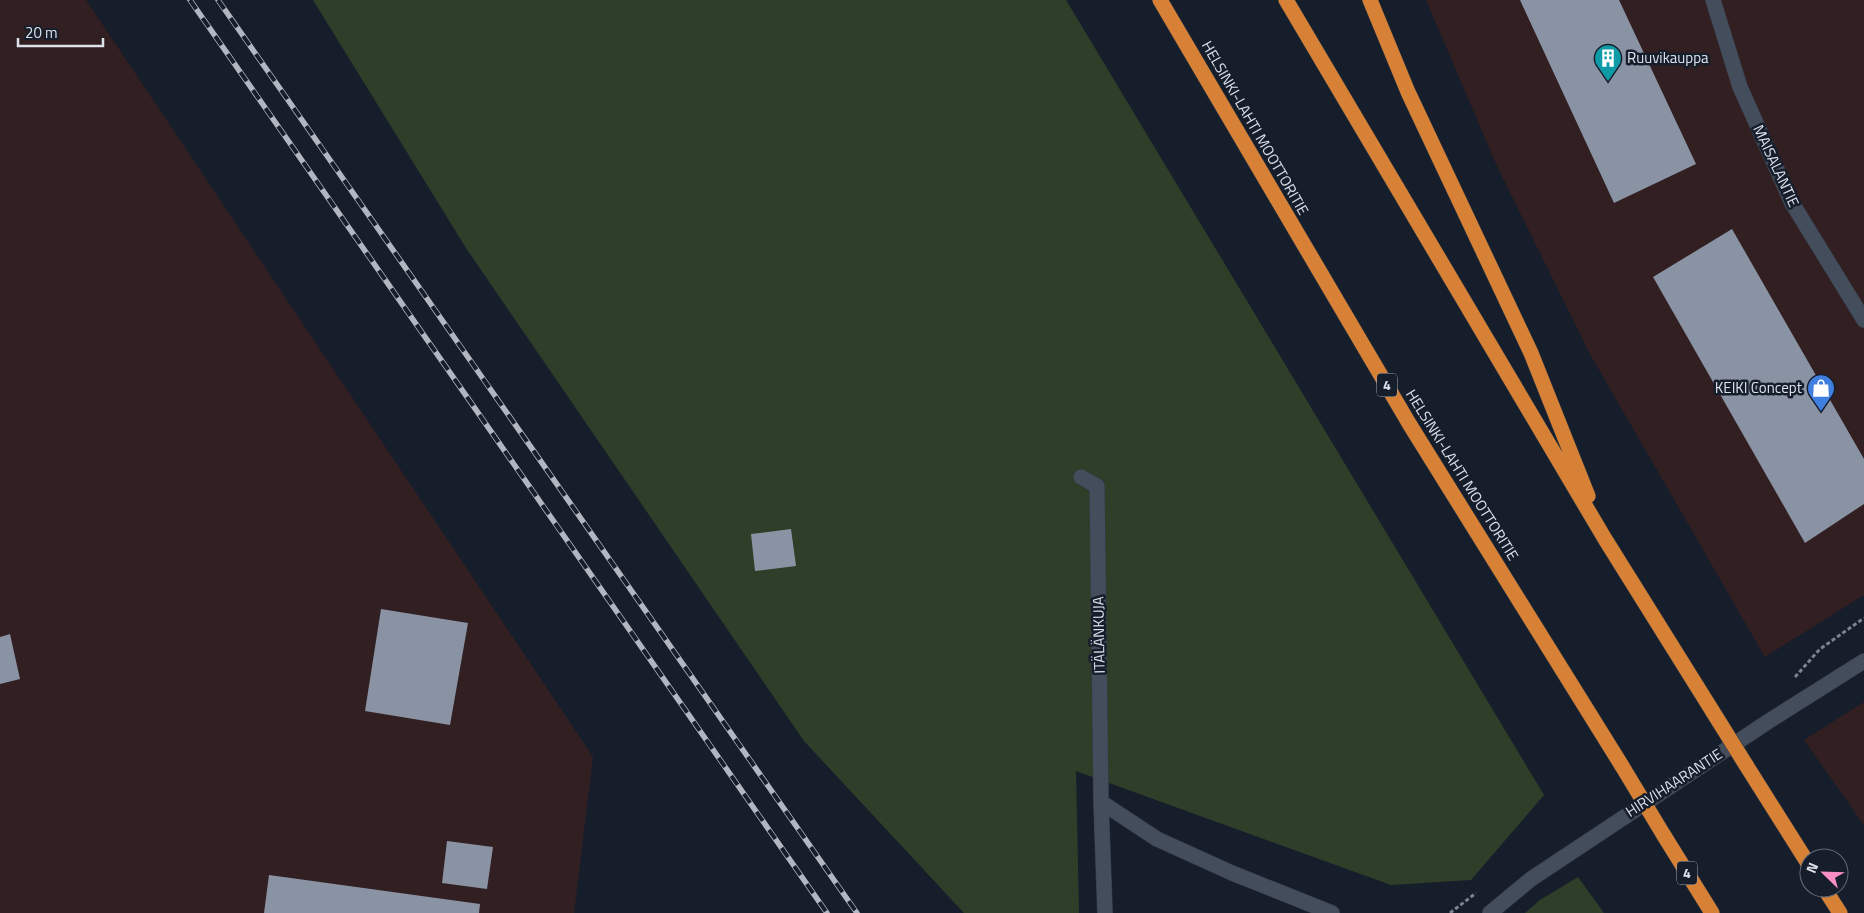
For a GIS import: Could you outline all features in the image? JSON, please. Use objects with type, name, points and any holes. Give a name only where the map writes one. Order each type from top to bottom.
[{"type":"highway","name":"HELSINKI-LAHTI MOOTTORITIE","points":[[1160,0],[1410,425],[1712,913]]},
{"type":"highway","points":[[1286,0],[1605,539],[1799,849]]},
{"type":"highway","points":[[1370,0],[1408,92],[1531,353],[1605,539]]},
{"type":"highway","points":[[1830,898],[1840,913]]},
{"type":"street","name":"MAISALANTIE","points":[[1713,0],[1740,87],[1792,203],[1864,320]]},
{"type":"street","name":"ITÄLÄNKUJA","points":[[1081,477],[1097,486],[1101,802],[1105,913]]},
{"type":"street","name":"HIRVIHAARANTIE","points":[[1490,913],[1555,862],[1769,720],[1864,661]]},
{"type":"street","points":[[1101,802],[1157,839],[1232,873],[1332,913]]},
{"type":"shaded area","points":[[0,0],[86,0],[593,757],[574,913],[0,913]]},
{"type":"shaded area","points":[[1426,0],[1864,0],[1864,595],[1765,657],[1590,354],[1496,164]]},
{"type":"shaded area","points":[[1864,702],[1864,825],[1804,740]]},
{"type":"green space","points":[[313,0],[1066,0],[1544,795],[1471,880],[1391,885],[1076,771],[1079,913],[964,913],[804,741],[466,248]]},
{"type":"green space","points":[[1578,877],[1604,913],[1525,913],[1540,900]]},
{"type":"building","name":"Ruuvikauppa","points":[[1520,0],[1619,0],[1696,164],[1614,203]]},
{"type":"building","points":[[1732,229],[1864,459],[1864,504],[1805,543],[1653,277]]},
{"type":"building","points":[[791,529],[796,566],[755,571],[751,534]]},
{"type":"building","points":[[381,609],[468,623],[450,725],[365,711]]},
{"type":"building","points":[[10,634],[20,679],[0,684],[0,637]]},
{"type":"building","points":[[447,841],[493,847],[487,889],[442,883]]},
{"type":"building","points":[[269,875],[480,904],[479,913],[264,913]]},
{"type":"railway","points":[[190,0],[827,913]]},
{"type":"railway","points":[[218,0],[857,913]]},
{"type":"place","name":"Ruuvikauppa","points":[[1608,82]]},
{"type":"place","name":"KEIKI Concept","points":[[1821,412]]}]
